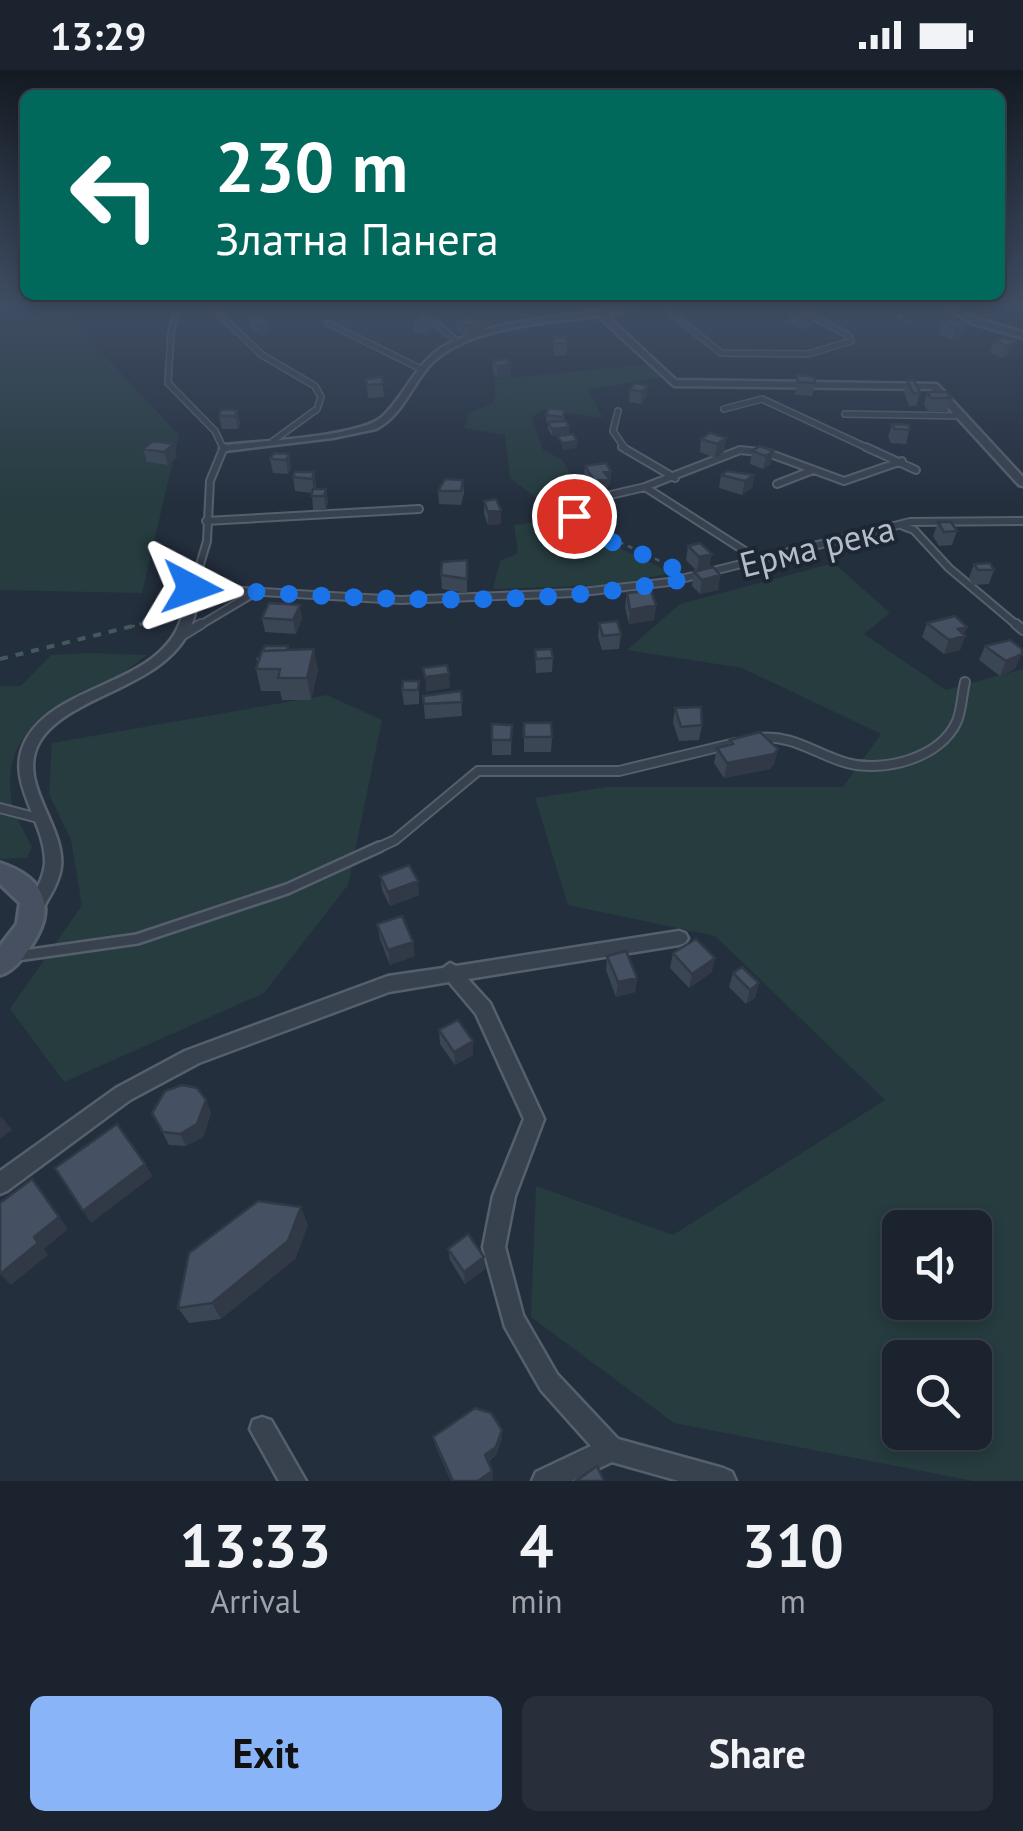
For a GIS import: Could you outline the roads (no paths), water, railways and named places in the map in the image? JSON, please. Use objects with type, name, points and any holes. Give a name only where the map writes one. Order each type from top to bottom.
[{"type":"street","points":[[224,448],[369,431],[397,406],[416,373]]},
{"type":"street","points":[[664,373],[674,382],[720,386],[924,384],[939,389],[1023,483]]},
{"type":"street","points":[[4,960],[34,918],[36,905],[49,884],[53,861],[49,840],[38,818],[27,760],[32,740],[65,712],[138,671],[172,642],[182,632],[192,588]]},
{"type":"street","points":[[0,873],[28,891],[36,905]]},
{"type":"street","points":[[0,1184],[123,1094],[192,1056],[388,984],[450,971],[679,938]]},
{"type":"street","points":[[450,971],[483,1008],[534,1118],[504,1196],[494,1247],[514,1319],[549,1382],[611,1449],[722,1481]]},
{"type":"street","points":[[262,1429],[293,1481]]},
{"type":"street","points":[[546,1481],[611,1449]]},
{"type":"lane","points":[[168,373],[168,384],[215,431],[224,448],[215,458],[208,487],[208,539],[192,588]]},
{"type":"lane","points":[[273,441],[317,409],[321,397],[315,386],[293,373]]},
{"type":"lane","points":[[724,408],[762,400],[916,470]]},
{"type":"lane","points":[[618,410],[613,431],[623,448],[675,478]]},
{"type":"lane","points":[[845,414],[964,416]]},
{"type":"lane","points":[[606,496],[675,478],[731,453],[751,450],[851,482],[902,461]]},
{"type":"lane","points":[[777,484],[813,470]]},
{"type":"lane","points":[[644,487],[762,562]]},
{"type":"lane","points":[[206,521],[420,509]]},
{"type":"lane","name":"Ерма река","points":[[192,588],[402,600],[574,593],[689,578],[928,520],[1023,522]]},
{"type":"lane","points":[[898,525],[914,530],[948,568],[1023,630]]},
{"type":"lane","points":[[172,642],[256,592]]},
{"type":"lane","points":[[4,960],[137,940],[287,888],[395,840],[478,771],[619,771],[769,736],[788,736],[852,765],[896,762],[929,751],[946,736],[956,721],[965,682]]},
{"type":"lane","points":[[0,808],[38,818]]}]
